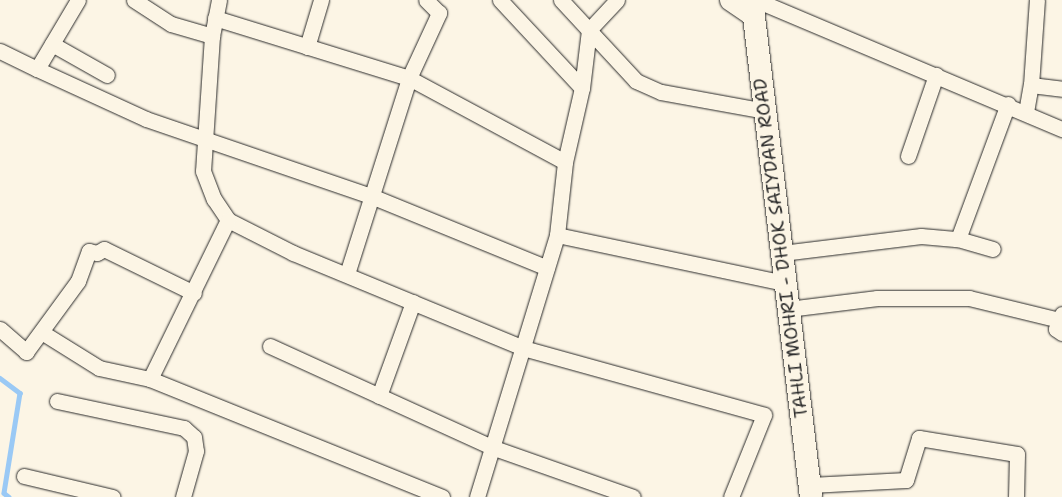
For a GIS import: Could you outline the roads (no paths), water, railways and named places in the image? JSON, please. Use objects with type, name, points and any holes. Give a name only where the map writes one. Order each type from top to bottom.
[{"type":"street","points":[[37,69],[78,0]]},
{"type":"street","points":[[134,0],[171,24],[212,36]]},
{"type":"street","points":[[219,0],[212,36],[203,172],[214,199],[228,220],[293,253],[523,348],[764,415],[731,497]]},
{"type":"street","points":[[307,47],[321,0]]},
{"type":"street","points":[[347,274],[409,78],[439,13],[426,0]]},
{"type":"street","points":[[500,0],[582,88]]},
{"type":"street","points":[[561,0],[636,81],[661,92],[766,111]]},
{"type":"street","points":[[477,497],[494,448],[556,235],[566,162],[582,88],[589,30],[617,0]]},
{"type":"street","points":[[732,0],[754,5],[936,75],[1008,104],[1062,129]]},
{"type":"street","points":[[1026,112],[1031,85],[1037,0]]},
{"type":"street","name":"TAHLI MOHRI - DHOK SAIYDAN ROAD","points":[[754,5],[810,491]]},
{"type":"street","points":[[215,18],[409,78],[566,162]]},
{"type":"street","points":[[52,44],[107,75]]},
{"type":"street","points":[[0,51],[146,119],[371,196],[547,268]]},
{"type":"street","points":[[908,156],[936,75]]},
{"type":"street","points":[[1031,85],[1062,89]]},
{"type":"street","points":[[958,239],[1008,104]]},
{"type":"street","points":[[150,379],[194,293],[228,220]]},
{"type":"street","points":[[556,235],[785,283]]},
{"type":"street","points":[[782,253],[921,236],[958,239],[993,248]]},
{"type":"street","points":[[0,329],[26,352],[43,333],[78,281],[89,251],[98,253],[104,249],[194,293]]},
{"type":"street","points":[[788,309],[877,298],[969,298],[1061,322]]},
{"type":"street","points":[[379,396],[413,302]]},
{"type":"street","points":[[43,333],[99,368],[150,379],[442,497]]},
{"type":"street","points":[[270,346],[494,448],[633,497]]},
{"type":"street","points":[[58,401],[184,428],[194,437],[196,451],[183,497]]},
{"type":"street","points":[[810,491],[906,480],[919,438],[1017,454],[1016,497]]},
{"type":"street","points":[[24,476],[112,497]]},
{"type":"waterway","points":[[0,378],[20,393],[4,493],[9,497]]}]
